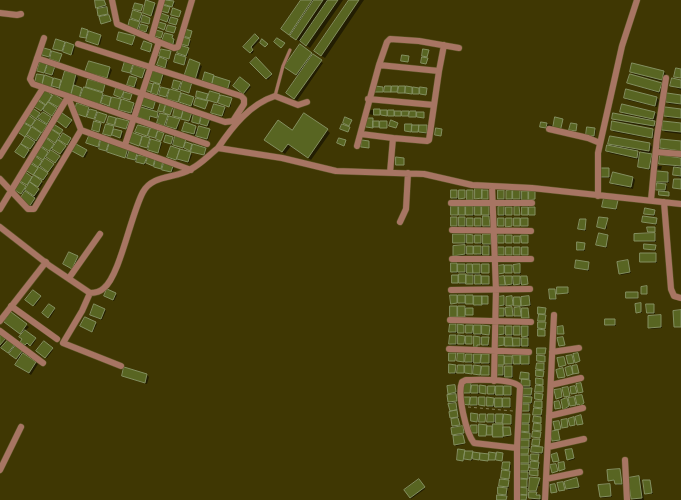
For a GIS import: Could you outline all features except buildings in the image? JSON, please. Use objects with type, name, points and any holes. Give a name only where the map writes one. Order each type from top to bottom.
[{"type":"street","points":[[112,0],[117,24],[174,48],[178,47],[192,0]]},
{"type":"street","points":[[151,39],[162,0]]},
{"type":"street","points":[[598,196],[598,154],[600,143],[622,46],[638,0]]},
{"type":"street","points":[[0,13],[21,14]]},
{"type":"street","points":[[44,38],[30,81],[33,84],[207,144]]},
{"type":"street","points":[[357,146],[368,99],[387,42],[390,39],[459,48]]},
{"type":"street","points":[[125,145],[159,42]]},
{"type":"street","points":[[37,58],[228,122],[235,119],[244,104],[244,99],[241,96],[78,44]]},
{"type":"street","points":[[361,134],[429,140],[444,45]]},
{"type":"street","points":[[379,65],[440,71]]},
{"type":"street","points":[[651,200],[666,78]]},
{"type":"street","points":[[0,156],[43,88]]},
{"type":"street","points":[[0,228],[90,293],[101,291],[108,284],[140,199],[147,187],[159,179],[191,170],[218,148],[231,128],[262,101],[275,96],[298,105],[307,102]]},
{"type":"street","points":[[68,97],[80,130]]},
{"type":"street","points":[[0,209],[68,97]]},
{"type":"street","points":[[368,99],[434,104]]},
{"type":"street","points":[[548,128],[588,138],[600,143]]},
{"type":"street","points":[[80,130],[191,170]]},
{"type":"street","points":[[0,179],[28,209],[33,210],[80,130]]},
{"type":"street","points":[[390,172],[393,138]]},
{"type":"street","points":[[218,148],[282,158],[336,171],[408,173],[437,176],[472,185],[532,188],[681,204]]},
{"type":"street","points":[[656,152],[681,154]]},
{"type":"street","points":[[400,222],[403,217],[407,199],[408,173]]},
{"type":"street","points":[[492,186],[496,290],[494,381]]},
{"type":"street","points":[[451,203],[493,202],[532,204]]},
{"type":"street","points":[[664,202],[671,289],[674,296],[681,298]]},
{"type":"street","points":[[452,230],[494,229],[531,231]]},
{"type":"street","points":[[69,278],[100,234]]},
{"type":"street","points":[[452,259],[531,259]]},
{"type":"street","points":[[0,321],[46,262]]},
{"type":"street","points":[[451,290],[530,289]]},
{"type":"street","points":[[90,293],[63,342],[121,366]]},
{"type":"street","points":[[11,306],[56,339]]},
{"type":"street","points":[[545,500],[554,315]]},
{"type":"street","points":[[450,320],[531,322]]},
{"type":"street","points":[[0,331],[43,363]]},
{"type":"street","points":[[552,352],[579,348]]},
{"type":"street","points":[[449,349],[529,352]]},
{"type":"street","points":[[550,385],[580,378]]},
{"type":"street","points":[[517,448],[474,443],[470,438],[462,407],[462,382],[466,380],[494,381],[514,383],[519,386],[517,500]]},
{"type":"street","points":[[549,416],[583,408]]},
{"type":"street","points":[[0,470],[21,427]]},
{"type":"street","points":[[548,447],[584,439]]},
{"type":"street","points":[[625,460],[627,500]]},
{"type":"street","points":[[546,479],[580,472]]},
{"type":"lane","points":[[275,96],[283,66],[290,50]]},
{"type":"path","points":[[462,407],[518,412]]}]
